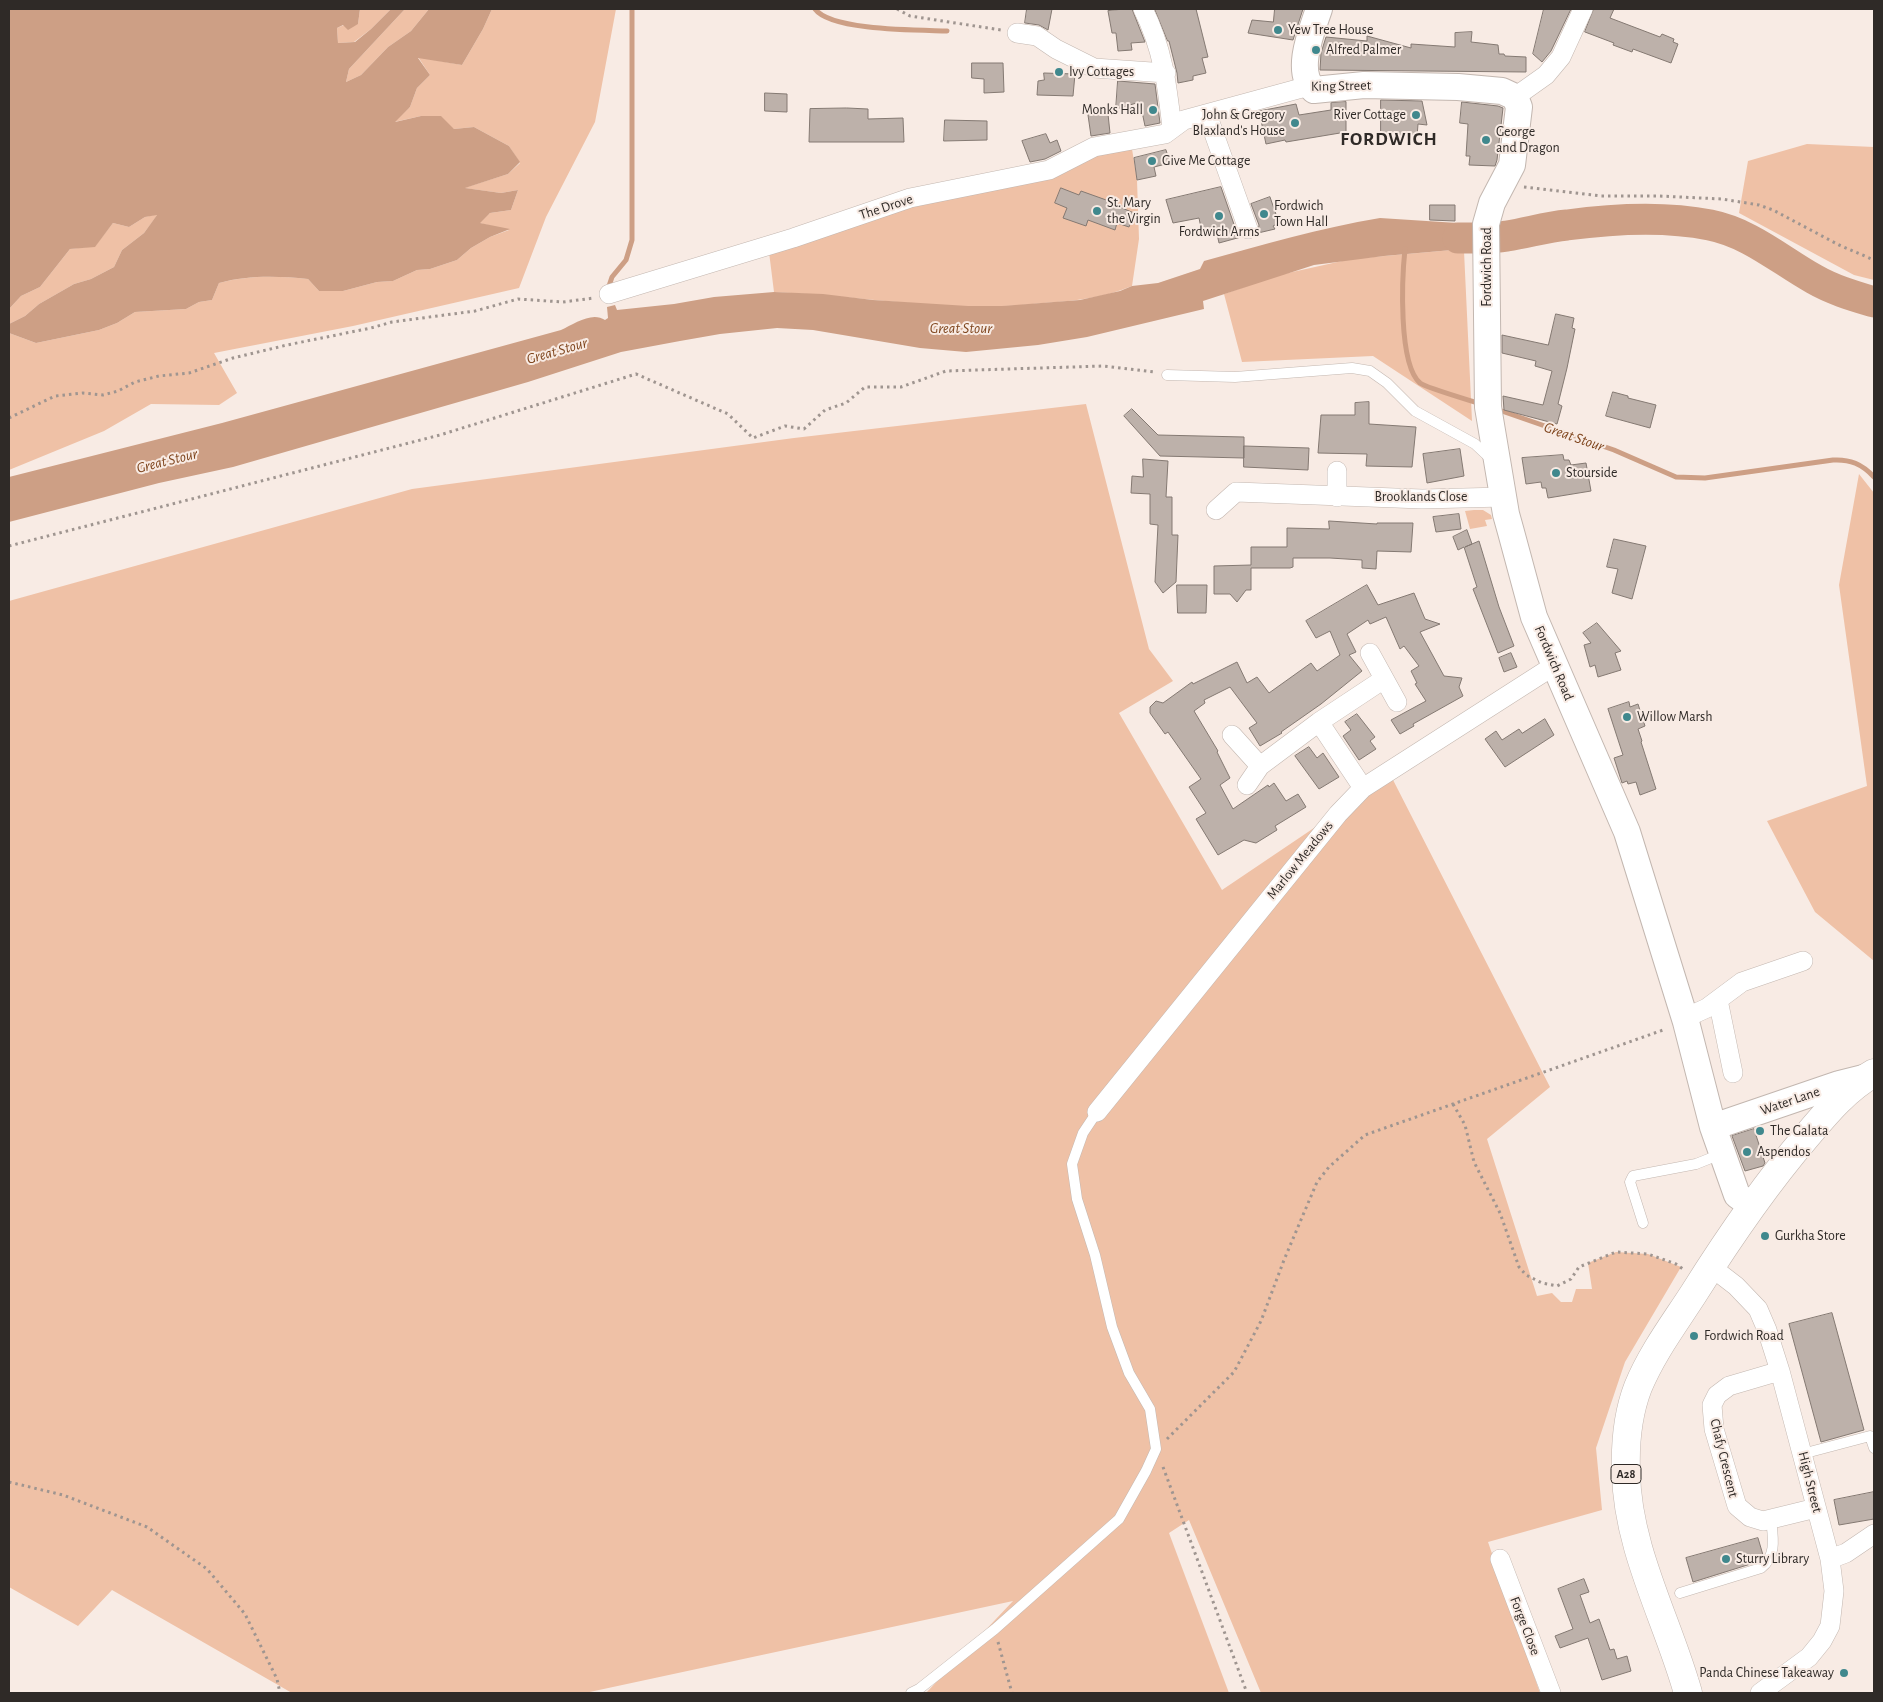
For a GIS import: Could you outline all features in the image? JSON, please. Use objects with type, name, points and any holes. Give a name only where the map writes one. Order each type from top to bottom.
[{"type":"highway","name":"A28","points":[[1688,1693],[1646,1573],[1631,1517],[1626,1473],[1628,1429],[1638,1389],[1650,1359],[1710,1266],[1781,1166],[1829,1110],[1871,1075]]},
{"type":"street","points":[[1143,9],[1154,32],[1166,73],[1169,131]]},
{"type":"street","points":[[1309,86],[1306,80],[1304,63],[1319,9]]},
{"type":"street","points":[[1515,97],[1546,75],[1561,57],[1583,9]]},
{"type":"street","points":[[1017,33],[1037,36],[1056,49],[1094,68],[1166,73]]},
{"type":"street","name":"King Street","points":[[1169,131],[1184,120],[1309,86],[1314,90],[1364,85],[1458,87],[1502,91],[1515,97]]},
{"type":"street","name":"Fordwich Road","points":[[1515,97],[1519,107],[1512,166],[1492,203],[1486,224],[1485,254],[1488,406],[1506,514],[1534,617],[1627,832],[1685,1020],[1722,1154],[1737,1195],[1752,1206]]},
{"type":"street","points":[[1207,114],[1248,229]]},
{"type":"street","name":"The Drove","points":[[609,294],[794,238],[910,198],[1049,170],[1094,147],[1169,131]]},
{"type":"street","points":[[1337,497],[1338,471]]},
{"type":"street","name":"Brooklands Close","points":[[1216,510],[1236,492],[1422,499],[1504,497]]},
{"type":"street","points":[[1370,653],[1397,702]]},
{"type":"street","name":"Marlow Meadows","points":[[1096,1112],[1338,814],[1363,788],[1555,666]]},
{"type":"street","points":[[1247,785],[1260,766],[1319,722],[1384,679]]},
{"type":"street","points":[[1319,722],[1363,788]]},
{"type":"street","points":[[1232,735],[1260,766]]},
{"type":"street","points":[[1685,1020],[1707,1008],[1742,982],[1804,961]]},
{"type":"street","points":[[1718,1000],[1733,1073]]},
{"type":"street","name":"Water Lane","points":[[1713,1126],[1838,1084],[1871,1075]]},
{"type":"street","name":"High Street","points":[[1710,1266],[1736,1286],[1758,1308],[1767,1330],[1780,1371],[1830,1559],[1834,1592],[1830,1626],[1822,1642],[1809,1657],[1760,1693]]},
{"type":"street","name":"Chafy Crescent","points":[[1780,1371],[1729,1386],[1717,1395],[1712,1405],[1714,1429],[1737,1506],[1750,1517],[1764,1521],[1816,1508]]},
{"type":"street","points":[[1830,1559],[1846,1553],[1874,1534]]},
{"type":"street","name":"Forge Close","points":[[1500,1559],[1551,1693]]},
{"type":"lane","points":[[1167,374],[1235,377],[1352,368],[1370,372],[1387,383],[1416,411],[1475,444],[1498,466]]},
{"type":"lane","points":[[911,1693],[919,1689],[995,1630],[1119,1519],[1146,1472],[1156,1449],[1150,1408],[1129,1374],[1112,1327],[1095,1255],[1077,1199],[1072,1164],[1083,1133],[1096,1112]]},
{"type":"lane","points":[[1643,1223],[1630,1178],[1696,1164],[1722,1154]]},
{"type":"lane","points":[[1802,1454],[1870,1436],[1874,1448]]},
{"type":"lane","points":[[1680,1593],[1761,1568],[1767,1563],[1772,1554],[1771,1519]]},
{"type":"path","points":[[897,9],[910,16],[1017,33]]},
{"type":"path","points":[[1502,184],[1601,196],[1722,199],[1759,205],[1773,210],[1844,248],[1874,260]]},
{"type":"path","points":[[9,418],[55,396],[83,393],[103,395],[118,391],[134,382],[189,372],[233,358],[392,322],[475,311],[518,299],[563,302],[609,294]]},
{"type":"path","points":[[9,546],[440,435],[636,374],[728,414],[753,438],[785,426],[804,429],[825,410],[846,403],[865,387],[901,387],[946,371],[1103,366],[1142,369],[1167,374]]},
{"type":"path","points":[[1247,1693],[1156,1449],[1234,1372],[1261,1321],[1317,1182],[1329,1167],[1365,1135],[1685,1020]]},
{"type":"path","points":[[1453,1104],[1465,1125],[1474,1162],[1500,1213],[1520,1267],[1526,1275],[1542,1283],[1557,1286],[1571,1279],[1579,1267],[1616,1252],[1648,1254],[1682,1267],[1694,1292]]},
{"type":"path","points":[[9,1482],[63,1495],[147,1527],[207,1569],[245,1614],[277,1679],[280,1693]]},
{"type":"path","points":[[995,1630],[1012,1693]]},
{"type":"shaded area","points":[[360,9],[391,9],[371,29],[354,42],[338,43],[337,28],[344,25],[358,24]]},
{"type":"shaded area","points":[[405,9],[429,9],[411,31],[388,47],[361,75],[346,82],[349,69]]},
{"type":"shaded area","points":[[492,9],[616,9],[595,122],[546,217],[519,288],[353,326],[214,353],[237,393],[219,405],[151,404],[104,431],[9,470],[9,333],[36,343],[99,330],[117,323],[135,312],[186,309],[199,302],[212,300],[219,283],[252,277],[308,279],[319,291],[343,291],[377,282],[393,281],[417,270],[430,269],[457,260],[471,248],[490,237],[509,230],[479,223],[490,213],[511,210],[518,190],[501,193],[464,188],[508,174],[520,163],[509,146],[474,127],[454,129],[421,116],[394,122],[410,107],[417,88],[430,75],[418,57],[462,65],[483,29]]},
{"type":"shaded area","points":[[1807,144],[1874,147],[1874,280],[1854,275],[1739,213],[1748,161]]},
{"type":"shaded area","points":[[1132,149],[1137,180],[1139,239],[1132,286],[1088,298],[1002,306],[945,306],[774,292],[769,252],[905,208],[1096,153]]},
{"type":"shaded area","points":[[158,214],[144,233],[122,250],[114,267],[91,279],[74,284],[39,304],[25,316],[9,324],[9,309],[21,296],[40,287],[70,249],[95,246],[113,223],[129,227],[145,217]]},
{"type":"shaded area","points":[[1452,250],[1464,251],[1472,421],[1373,356],[1242,362],[1224,294],[1279,275],[1351,259]]},
{"type":"shaded area","points":[[1086,404],[1149,649],[1173,681],[1119,713],[1222,890],[1391,776],[1550,1087],[1487,1139],[1537,1296],[1552,1293],[1561,1302],[1572,1302],[1576,1289],[1592,1289],[1588,1263],[1616,1252],[1648,1254],[1681,1267],[1625,1362],[1596,1448],[1602,1510],[1488,1542],[1540,1693],[1261,1693],[1189,1520],[1169,1533],[1229,1693],[926,1693],[1013,1601],[585,1693],[292,1693],[112,1590],[78,1626],[9,1587],[9,601],[412,489],[794,438]]},
{"type":"shaded area","points":[[1859,474],[1874,493],[1874,961],[1815,912],[1767,821],[1867,786],[1839,585]]},
{"type":"shaded area","points":[[1483,510],[1491,515],[1492,519],[1485,520],[1487,526],[1470,529],[1465,511]]},
{"type":"water","points":[[9,9],[360,9],[358,24],[348,30],[343,25],[337,28],[338,43],[355,42],[391,9],[405,9],[349,69],[346,82],[361,75],[388,47],[411,31],[429,9],[492,9],[483,29],[462,65],[418,58],[430,75],[417,88],[410,107],[395,122],[421,116],[441,116],[454,129],[474,127],[509,146],[520,162],[508,174],[465,188],[501,193],[518,190],[511,210],[490,213],[480,223],[510,229],[490,237],[471,248],[457,260],[430,269],[417,270],[393,281],[377,282],[343,291],[319,291],[308,279],[252,277],[219,283],[212,300],[199,302],[186,309],[135,312],[117,323],[99,330],[36,343],[9,333],[9,324],[25,316],[39,304],[74,284],[91,279],[114,267],[122,250],[144,233],[157,215],[145,217],[129,227],[113,223],[95,247],[70,249],[40,287],[21,296],[9,309]]},
{"type":"water","name":"Great Stour","points":[[1380,218],[1473,224],[1477,251],[1452,250],[1314,265],[1203,301],[1204,309],[1087,337],[1038,345],[966,352],[920,348],[813,330],[777,328],[720,334],[680,341],[621,352],[528,382],[233,467],[159,483],[9,522],[9,477],[222,423],[561,330],[589,318],[594,317],[605,320],[608,318],[607,307],[615,305],[617,310],[674,304],[714,297],[774,292],[823,294],[873,300],[968,306],[1002,306],[1080,300],[1120,291],[1132,286],[1158,283],[1200,269],[1204,261],[1313,232]]},
{"type":"building","points":[[1027,9],[1052,9],[1048,30],[1039,25],[1025,23]]},
{"type":"building","points":[[1132,9],[1145,42],[1131,43],[1132,50],[1118,51],[1116,33],[1112,33],[1108,11]]},
{"type":"building","points":[[1155,9],[1196,9],[1208,57],[1202,58],[1206,73],[1193,76],[1193,80],[1178,83],[1169,41]]},
{"type":"building","points":[[1275,9],[1303,9],[1293,40],[1248,33],[1252,20],[1273,22]]},
{"type":"building","points":[[1544,9],[1571,9],[1551,51],[1542,62],[1533,54]]},
{"type":"building","points":[[1594,9],[1614,9],[1610,18],[1660,37],[1662,34],[1674,39],[1673,42],[1678,44],[1671,63],[1633,49],[1632,52],[1585,32]]},
{"type":"building","points":[[1472,32],[1471,42],[1498,45],[1499,54],[1504,54],[1505,56],[1526,57],[1526,72],[1320,70],[1321,53],[1326,37],[1367,41],[1367,36],[1411,48],[1411,44],[1455,47],[1455,33]]},
{"type":"building","points":[[972,63],[1003,63],[1004,92],[984,93],[984,79],[972,78]]},
{"type":"building","name":"Ivy Cottages","points":[[1044,73],[1075,74],[1073,96],[1037,95],[1038,81],[1044,80]]},
{"type":"building","points":[[1118,81],[1155,84],[1160,123],[1145,126],[1140,102],[1116,109]]},
{"type":"building","points":[[765,93],[787,94],[787,112],[765,111]]},
{"type":"building","points":[[1381,100],[1422,101],[1427,125],[1418,124],[1417,137],[1381,136]]},
{"type":"building","name":"John & Gregory Blaxland's House","points":[[1346,102],[1346,132],[1266,144],[1259,111],[1296,104],[1299,115],[1331,110],[1331,103]]},
{"type":"building","name":"George and Dragon","points":[[1462,102],[1503,108],[1495,166],[1469,165],[1470,156],[1466,156],[1468,124],[1460,123]]},
{"type":"building","points":[[810,109],[868,109],[868,119],[903,118],[904,142],[809,142]]},
{"type":"building","points":[[1108,114],[1110,133],[1091,136],[1088,115]]},
{"type":"building","points":[[945,120],[987,121],[987,140],[944,141]]},
{"type":"building","points":[[1046,134],[1050,143],[1057,140],[1061,151],[1045,159],[1030,162],[1022,141]]},
{"type":"building","name":"Give Me Cottage","points":[[1166,150],[1170,163],[1154,167],[1156,176],[1137,180],[1134,158]]},
{"type":"building","name":"Fordwich Arms","points":[[1221,187],[1237,233],[1241,237],[1219,243],[1216,229],[1202,233],[1199,218],[1173,223],[1166,200]]},
{"type":"building","name":"St. Mary the Virgin","points":[[1061,188],[1079,195],[1081,191],[1123,206],[1122,208],[1134,213],[1129,227],[1117,223],[1115,230],[1088,220],[1086,226],[1063,218],[1067,208],[1055,203]]},
{"type":"building","name":"Fordwich Town Hall","points":[[1270,197],[1279,223],[1273,226],[1275,229],[1258,233],[1259,225],[1251,204]]},
{"type":"building","points":[[1430,205],[1455,205],[1455,221],[1430,220]]},
{"type":"building","points":[[1556,314],[1574,318],[1572,328],[1575,329],[1558,404],[1562,406],[1557,424],[1504,410],[1503,396],[1543,405],[1552,371],[1535,366],[1536,361],[1502,353],[1502,335],[1548,345]]},
{"type":"building","points":[[1613,392],[1656,405],[1650,428],[1606,416]]},
{"type":"building","points":[[1369,402],[1369,424],[1416,427],[1412,467],[1366,466],[1367,454],[1318,453],[1321,415],[1355,415],[1355,403]]},
{"type":"building","points":[[1132,409],[1158,435],[1244,437],[1244,458],[1160,456],[1124,416]]},
{"type":"building","points":[[1244,446],[1309,448],[1308,470],[1244,467]]},
{"type":"building","points":[[1460,449],[1464,476],[1427,483],[1423,454]]},
{"type":"building","name":"Stourside","points":[[1563,455],[1564,460],[1569,460],[1571,465],[1586,463],[1591,491],[1548,498],[1546,488],[1542,488],[1541,482],[1526,484],[1522,458]]},
{"type":"building","points":[[1143,459],[1168,461],[1166,497],[1172,497],[1172,535],[1178,535],[1176,582],[1163,593],[1155,582],[1158,525],[1150,524],[1150,494],[1131,493],[1132,476],[1143,477]]},
{"type":"building","points":[[1459,514],[1461,529],[1436,532],[1433,517]]},
{"type":"building","points":[[1329,521],[1377,524],[1413,523],[1411,552],[1377,551],[1376,569],[1362,568],[1362,560],[1293,558],[1293,567],[1290,568],[1251,568],[1251,590],[1246,590],[1237,602],[1230,594],[1214,594],[1214,566],[1251,565],[1251,547],[1287,547],[1287,528],[1329,529]]},
{"type":"building","points":[[1467,530],[1472,544],[1479,541],[1499,607],[1514,646],[1498,653],[1473,589],[1477,587],[1464,547],[1458,550],[1453,537]]},
{"type":"building","points":[[1614,539],[1646,546],[1632,599],[1612,593],[1618,569],[1607,567]]},
{"type":"building","points":[[1177,585],[1207,585],[1206,613],[1178,613]]},
{"type":"building","points":[[1367,585],[1378,605],[1414,593],[1425,619],[1440,624],[1420,632],[1444,676],[1462,678],[1459,687],[1463,696],[1413,724],[1414,726],[1400,734],[1391,720],[1426,701],[1415,684],[1417,683],[1411,671],[1419,666],[1404,646],[1400,649],[1386,617],[1370,624],[1368,620],[1347,634],[1356,652],[1349,655],[1362,671],[1282,733],[1260,746],[1249,728],[1257,723],[1230,687],[1204,700],[1205,703],[1194,711],[1218,751],[1230,778],[1220,785],[1233,809],[1268,785],[1269,787],[1274,783],[1286,801],[1298,794],[1306,807],[1275,826],[1277,830],[1256,843],[1244,840],[1218,855],[1196,819],[1206,813],[1189,787],[1201,779],[1168,732],[1165,734],[1150,713],[1150,707],[1156,701],[1163,703],[1192,682],[1193,684],[1237,662],[1247,683],[1257,677],[1269,693],[1311,663],[1317,671],[1340,655],[1330,631],[1316,638],[1306,621]]},
{"type":"building","points":[[1597,623],[1621,651],[1615,653],[1621,670],[1598,677],[1595,665],[1590,667],[1584,645],[1591,643],[1583,633]]},
{"type":"building","points":[[1511,653],[1517,667],[1504,672],[1499,658]]},
{"type":"building","points":[[1629,702],[1630,707],[1638,704],[1645,726],[1638,729],[1656,789],[1640,795],[1636,782],[1628,784],[1627,781],[1622,783],[1614,758],[1623,755],[1608,709]]},
{"type":"building","points":[[1357,714],[1375,737],[1370,741],[1376,749],[1359,760],[1343,736],[1351,730],[1345,722]]},
{"type":"building","points":[[1545,719],[1554,735],[1505,767],[1485,739],[1496,731],[1502,740],[1519,729],[1522,733]]},
{"type":"building","points":[[1309,747],[1317,758],[1323,753],[1339,777],[1319,789],[1295,756]]},
{"type":"building","name":"Aspendos","points":[[1754,1129],[1765,1163],[1763,1166],[1745,1171],[1732,1136]]},
{"type":"building","points":[[1832,1313],[1864,1430],[1821,1442],[1789,1324]]},
{"type":"building","points":[[1874,1492],[1874,1519],[1839,1525],[1834,1500]]},
{"type":"building","name":"Sturry Library","points":[[1758,1538],[1763,1555],[1757,1562],[1693,1582],[1686,1558]]},
{"type":"building","points":[[1584,1579],[1589,1592],[1580,1595],[1590,1623],[1599,1619],[1610,1650],[1614,1649],[1617,1659],[1627,1656],[1631,1671],[1602,1680],[1588,1638],[1560,1648],[1555,1636],[1573,1629],[1558,1589]]},
{"type":"waterway","points":[[608,289],[612,277],[626,260],[632,240],[632,9]]},
{"type":"waterway","points":[[815,9],[824,16],[838,22],[876,28],[947,31]]},
{"type":"waterway","name":"Great Stour","points":[[1458,238],[1501,237],[1559,226],[1602,221],[1657,219],[1693,222],[1738,234],[1821,283],[1874,302]]},
{"type":"waterway","name":"Great Stour","points":[[1405,249],[1403,319],[1408,358],[1413,373],[1423,385],[1481,404]]},
{"type":"waterway","name":"Great Stour","points":[[1496,409],[1614,450],[1676,477],[1705,478],[1833,460],[1855,463],[1874,477]]},
{"type":"place","name":"Yew Tree House","points":[[1278,30]]},
{"type":"place","name":"Alfred Palmer","points":[[1316,50]]},
{"type":"place","name":"Ivy Cottages","points":[[1059,72]]},
{"type":"place","name":"Monks Hall","points":[[1153,110]]},
{"type":"place","name":"River Cottage","points":[[1416,115]]},
{"type":"place","name":"John & Gregory Blaxland's House","points":[[1295,123]]},
{"type":"place","name":"George and Dragon","points":[[1486,140]]},
{"type":"place","name":"Give Me Cottage","points":[[1152,161]]},
{"type":"place","name":"St. Mary the Virgin","points":[[1097,211]]},
{"type":"place","name":"Fordwich Town Hall","points":[[1264,214]]},
{"type":"place","name":"Fordwich Arms","points":[[1219,216]]},
{"type":"place","name":"Stourside","points":[[1556,473]]},
{"type":"place","name":"Willow Marsh","points":[[1627,717]]},
{"type":"place","name":"The Galata","points":[[1760,1131]]},
{"type":"place","name":"Aspendos","points":[[1747,1152]]},
{"type":"place","name":"Gurkha Store","points":[[1765,1236]]},
{"type":"place","name":"Fordwich Road","points":[[1694,1336]]},
{"type":"place","name":"Sturry Library","points":[[1726,1559]]},
{"type":"place","name":"Panda Chinese Takeaway","points":[[1844,1673]]},
{"type":"district","name":"FORDWICH","points":[[1389,139]]}]
